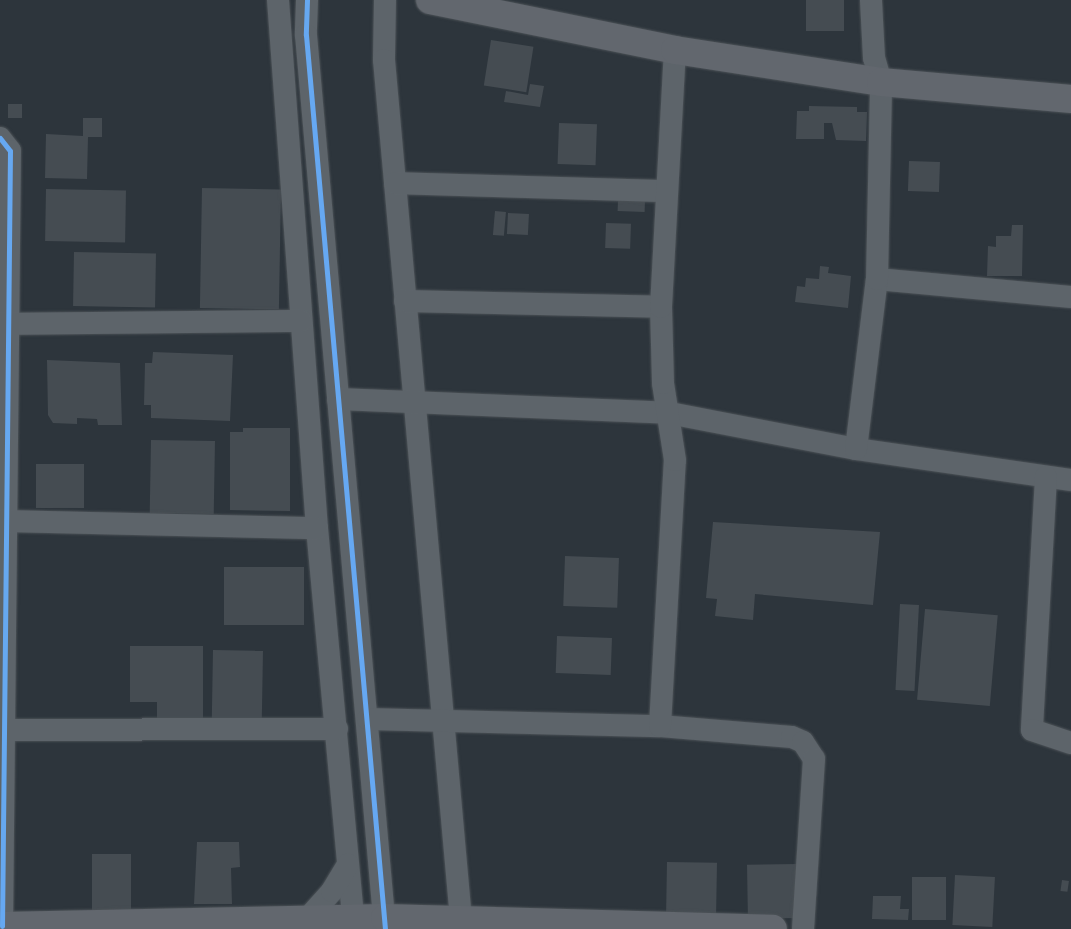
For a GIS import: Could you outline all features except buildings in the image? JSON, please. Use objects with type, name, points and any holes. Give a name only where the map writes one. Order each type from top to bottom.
[{"type":"street","points":[[278,0],[317,528],[337,729],[353,924]]},
{"type":"street","points":[[307,0],[306,35],[385,924]]},
{"type":"street","points":[[384,0],[384,60],[461,920]]},
{"type":"street","points":[[430,0],[675,50],[881,82],[1071,99]]},
{"type":"street","points":[[856,449],[878,279],[876,162],[881,82],[874,58],[871,0]]},
{"type":"street","points":[[660,726],[675,460],[669,413],[661,307],[675,50]]},
{"type":"street","points":[[0,138],[10,151],[4,324],[1,926],[306,920],[353,924],[385,924],[461,920],[773,929]]},
{"type":"street","points":[[395,183],[667,191]]},
{"type":"street","points":[[878,279],[1071,297]]},
{"type":"street","points":[[405,301],[661,307]]},
{"type":"street","points":[[4,324],[301,321]]},
{"type":"street","points":[[338,399],[669,413],[856,449],[1071,480]]},
{"type":"street","points":[[1046,477],[1032,730],[1071,743]]},
{"type":"street","points":[[3,521],[317,528]]},
{"type":"street","points":[[368,719],[442,719],[660,726],[792,737],[810,750],[814,759],[803,929]]},
{"type":"street","points":[[3,730],[337,729]]},
{"type":"street","points":[[306,920],[332,892],[348,864]]},
{"type":"cycle path","points":[[307,0],[306,35],[385,929]]},
{"type":"cycle path","points":[[0,138],[10,151],[2,926]]}]
